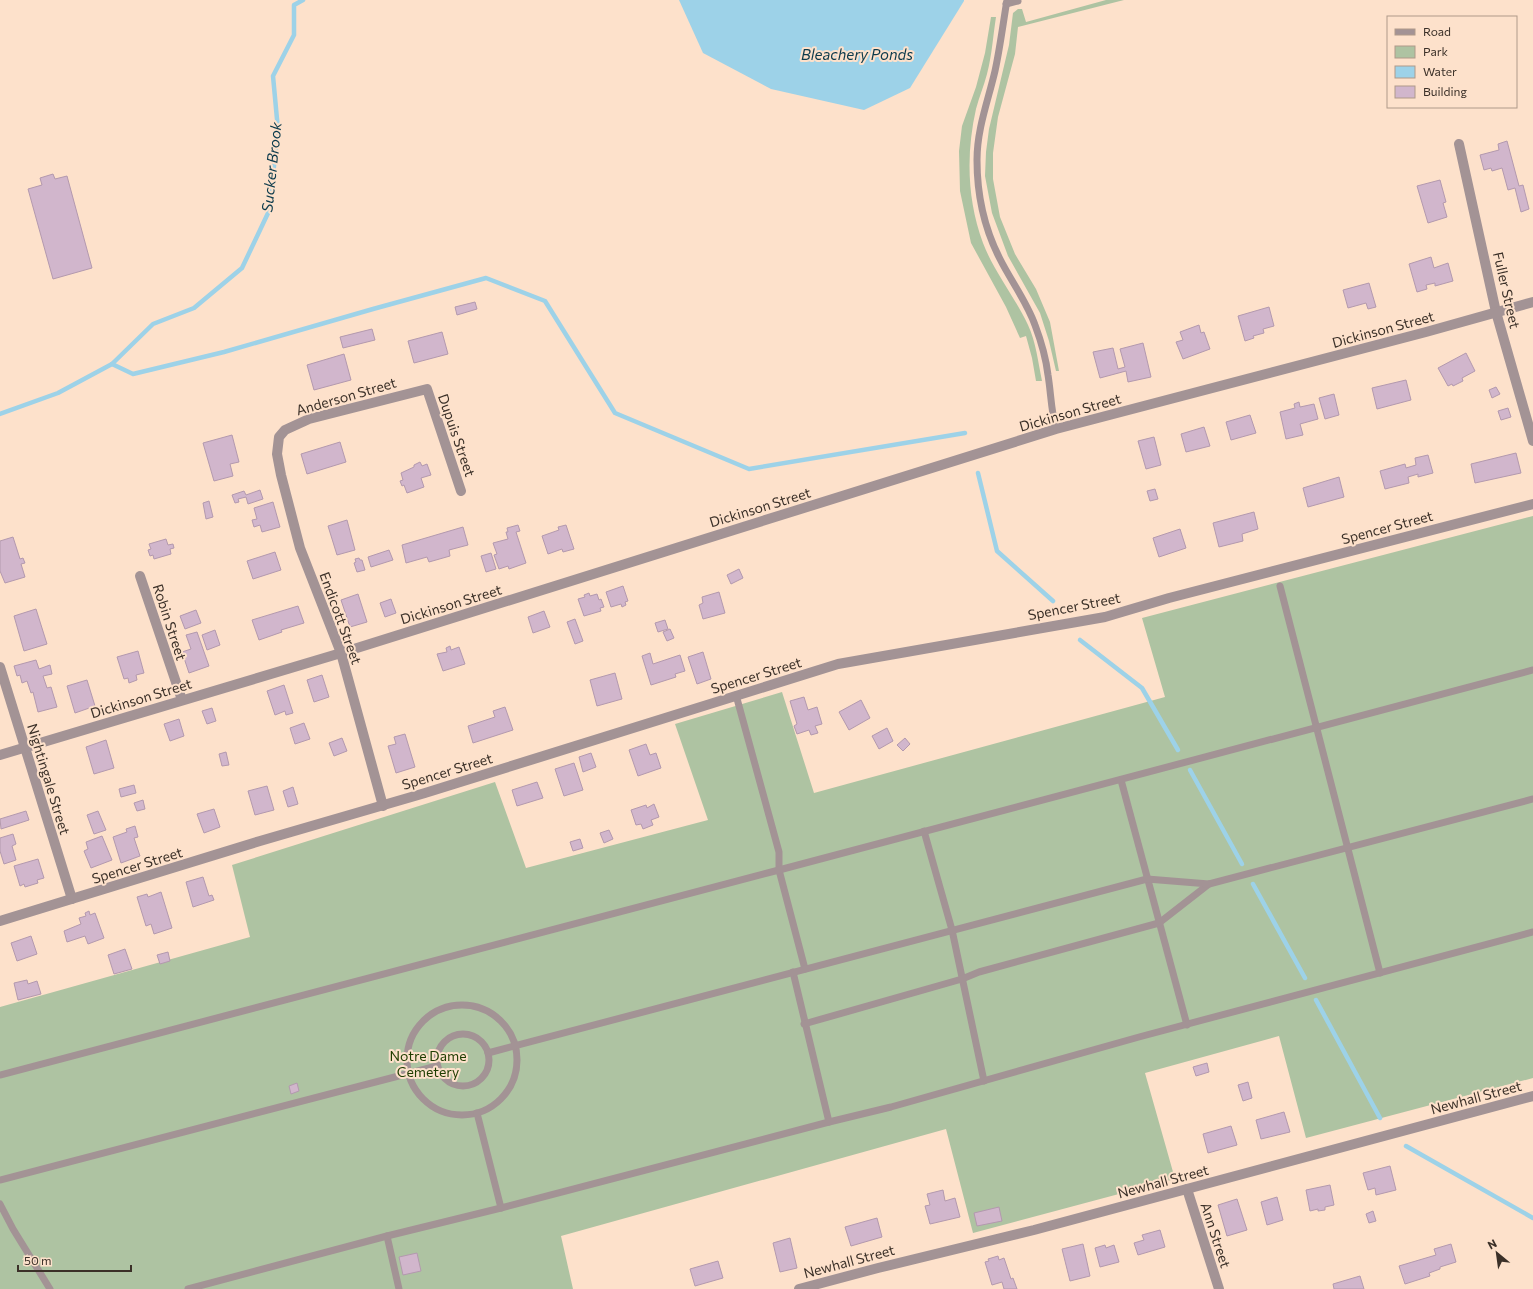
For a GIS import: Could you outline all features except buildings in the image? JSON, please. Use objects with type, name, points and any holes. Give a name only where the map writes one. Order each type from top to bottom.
[{"type":"street","name":"Fuller Street","points":[[1459,144],[1496,312],[1533,441]]},
{"type":"street","name":"Dickinson Street","points":[[0,755],[341,653],[1056,429],[1426,332],[1533,302]]},
{"type":"street","name":"Anderson Street","points":[[279,439],[279,436],[285,430],[309,419],[427,389]]},
{"type":"street","name":"Dupuis Street","points":[[427,389],[461,491]]},
{"type":"street","name":"Endicott Street","points":[[279,439],[278,454],[281,475],[300,548],[341,653],[383,806]]},
{"type":"street","name":"Spencer Street","points":[[0,921],[260,841],[383,806],[838,664],[1105,617],[1169,598],[1533,504]]},
{"type":"street","name":"Robin Street","points":[[140,576],[182,700]]},
{"type":"street","name":"Nightingale Street","points":[[0,667],[72,899]]},
{"type":"street","name":"Newhall Street","points":[[799,1289],[1034,1230],[1533,1096]]},
{"type":"street","name":"Ann Street","points":[[1187,1188],[1219,1289]]},
{"type":"lane","points":[[1018,1],[1006,2],[998,54],[981,121],[977,161],[979,192],[985,224],[991,240],[1000,260],[1030,312],[1037,331],[1048,374],[1056,429]]},
{"type":"lane","points":[[1280,586],[1380,973]]},
{"type":"lane","points":[[0,1075],[1533,670]]},
{"type":"lane","points":[[736,695],[779,852],[779,870],[805,969]]},
{"type":"lane","points":[[1120,780],[1187,1024]]},
{"type":"lane","points":[[488,1053],[1147,879],[1209,884],[1533,799]]},
{"type":"lane","points":[[924,832],[952,930],[984,1081]]},
{"type":"lane","points":[[804,1024],[962,979],[979,972],[1159,923],[1209,884]]},
{"type":"lane","points":[[188,1289],[828,1122],[891,1108],[1187,1024],[1533,932]]},
{"type":"lane","points":[[792,972],[828,1122]]},
{"type":"lane","points":[[455,1005],[481,1007],[492,1013],[502,1022],[510,1032],[516,1046],[518,1058],[516,1073],[510,1087],[502,1098],[496,1103],[477,1113],[462,1115],[447,1113],[433,1107],[422,1098],[413,1085],[408,1074],[408,1045],[413,1033],[426,1018],[442,1008],[455,1005]]},
{"type":"lane","points":[[460,1034],[474,1036],[484,1045],[488,1053],[488,1065],[483,1076],[477,1082],[469,1085],[461,1086],[446,1080],[440,1074],[437,1066],[436,1057],[439,1048],[444,1041],[452,1036],[460,1034]]},
{"type":"lane","points":[[0,1180],[437,1066]]},
{"type":"lane","points":[[477,1113],[501,1208]]},
{"type":"lane","points":[[0,1204],[13,1229],[50,1289]]},
{"type":"lane","points":[[387,1236],[399,1289]]},
{"type":"green space","points":[[1106,0],[1124,0],[1018,27],[1015,54],[998,117],[993,153],[993,179],[1000,217],[1015,254],[1036,289],[1050,322],[1059,371],[1056,371],[1049,341],[1040,313],[1008,256],[992,213],[985,176],[989,129],[1009,45],[1013,13],[1018,9],[1022,9],[1026,22]]},
{"type":"green space","points":[[991,17],[996,17],[991,53],[987,74],[976,109],[971,142],[971,193],[983,243],[1031,332],[1042,381],[1036,381],[1026,336],[1020,338],[1006,307],[971,243],[960,191],[959,151],[962,126],[976,87],[985,53]]},
{"type":"green space","name":"Notre Dame Cemetery","points":[[1533,516],[1533,1078],[1306,1138],[1279,1036],[1145,1073],[1175,1179],[973,1233],[946,1129],[561,1236],[573,1289],[0,1289],[0,1007],[250,937],[232,865],[495,782],[526,868],[708,820],[675,724],[782,692],[814,793],[1165,697],[1142,618]]},
{"type":"water","name":"Bleachery Ponds","points":[[679,0],[964,1],[910,88],[864,110],[771,89],[703,53]]},
{"type":"waterway","name":"Sucker Brook","points":[[0,414],[58,393],[112,364],[153,324],[194,308],[242,268],[269,211],[278,130],[273,76],[294,35],[294,5],[303,0]]},
{"type":"waterway","points":[[112,364],[133,374],[224,352],[486,278],[545,301],[615,413],[749,469],[965,433]]},
{"type":"waterway","points":[[978,473],[997,551],[1053,601]]},
{"type":"waterway","points":[[1080,640],[1142,688],[1178,750]]},
{"type":"waterway","points":[[1190,770],[1242,864]]},
{"type":"waterway","points":[[1253,884],[1305,978]]},
{"type":"waterway","points":[[1316,1000],[1380,1118]]},
{"type":"waterway","points":[[1406,1146],[1533,1218]]}]
